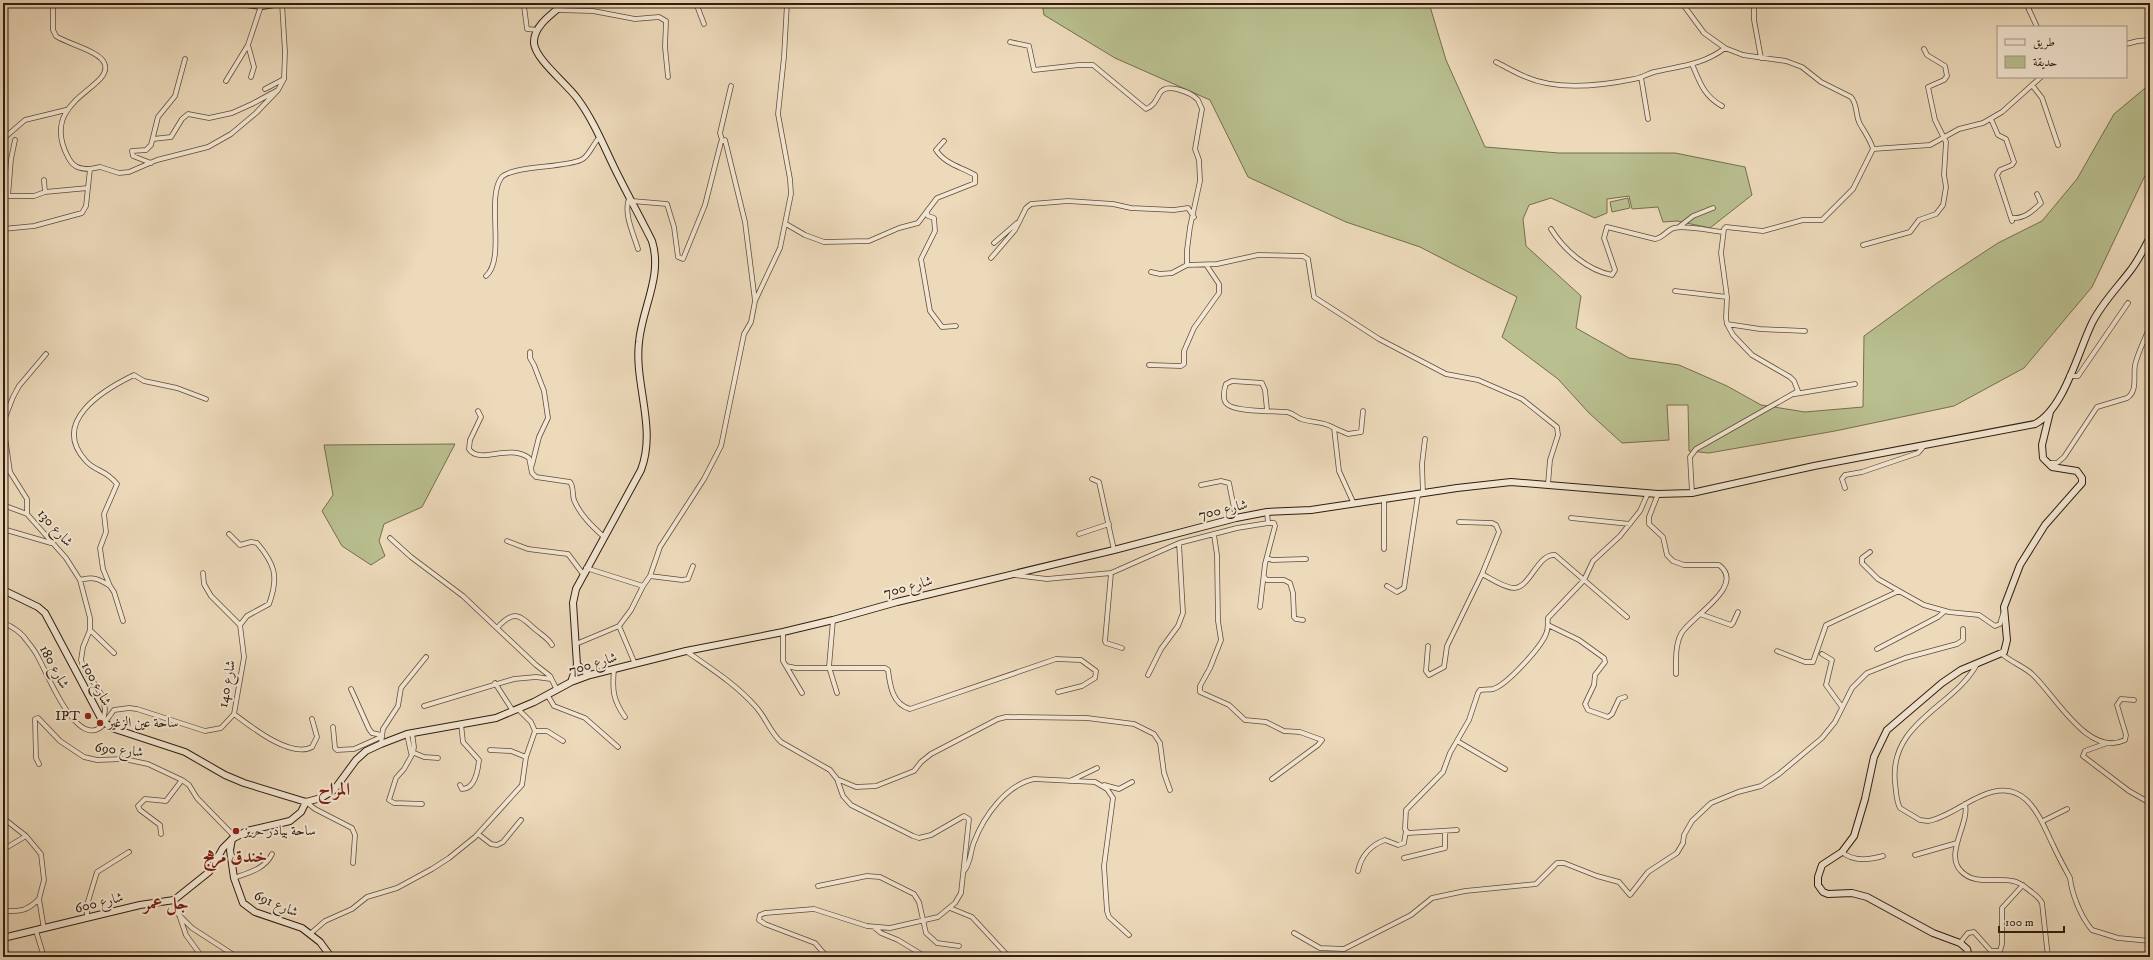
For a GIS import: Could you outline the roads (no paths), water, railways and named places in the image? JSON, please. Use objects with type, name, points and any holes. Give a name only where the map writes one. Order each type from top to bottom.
[{"type":"main road","points":[[238,3],[264,5],[282,3]]},
{"type":"main road","points":[[565,3],[556,10],[538,30],[534,40],[539,57],[577,98],[600,137],[652,241],[656,257],[654,278],[638,342],[646,447],[641,470],[586,568],[573,603],[577,665],[571,682]]},
{"type":"main road","points":[[2035,424],[2050,412],[2060,398],[2093,321],[2115,287],[2130,272],[2150,237]]},
{"type":"main road","points":[[1969,957],[1968,949],[1960,943],[1933,933],[1868,897],[1852,893],[1828,894],[1823,892],[1817,881],[1822,865],[1842,852],[1850,843],[1859,824],[1874,757],[1887,730],[1942,683],[1961,670],[1979,661],[2002,654],[2007,644],[2003,614],[2009,589],[2029,549],[2044,525],[2082,483],[2081,474],[2077,471],[2056,468],[2048,464],[2043,458],[2042,452],[2050,412]]},
{"type":"main road","points":[[2035,424],[2046,428]]},
{"type":"main road","name":"شارع 700","points":[[306,802],[321,798],[334,790],[356,760],[366,751],[381,744],[410,733],[496,718],[548,696],[571,682],[590,675],[686,651],[783,632],[833,620],[1236,518],[1268,512],[1311,510],[1420,495],[1457,488],[1511,482],[1658,494],[1692,493],[1814,466],[2035,424]]},
{"type":"main road","name":"شارع 100","points":[[3,590],[38,607],[45,613],[103,722],[115,729],[185,752],[225,775],[306,802]]},
{"type":"main road","points":[[577,665],[590,675]]},
{"type":"main road","points":[[174,900],[209,872],[223,848],[234,838],[247,831],[290,821],[301,812],[306,802]]},
{"type":"main road","name":"شارع 691","points":[[234,838],[230,850],[234,878],[240,896],[247,908],[267,917],[302,928],[320,942],[331,957]]},
{"type":"main road","name":"شارع 600","points":[[3,938],[140,904],[174,900]]},
{"type":"street","points":[[54,3],[53,30],[56,36],[91,52],[104,62],[106,67],[103,77],[74,99],[66,110],[60,130],[63,146],[71,163],[76,167],[90,170],[100,167],[123,173],[151,163],[208,147],[224,139],[256,113],[278,90],[284,79],[285,52],[282,3]]},
{"type":"street","points":[[696,3],[704,24]]},
{"type":"street","points":[[576,644],[620,626],[632,610],[642,586],[650,576],[660,548],[704,479],[721,446],[743,339],[751,322],[755,302],[780,248],[791,194],[790,179],[778,114],[784,57],[787,3]]},
{"type":"street","points":[[1681,3],[1704,33],[1725,48],[1743,55],[1761,58],[1774,58],[1802,67],[1821,82],[1851,97],[1854,101],[1860,124],[1869,136],[1873,150],[1853,189],[1822,220],[1803,220],[1763,231],[1726,227],[1722,232],[1721,253],[1727,297],[1726,318],[1732,336],[1752,355],[1790,376],[1797,387],[1798,391],[1795,394]]},
{"type":"street","points":[[1754,3],[1754,20],[1761,58]]},
{"type":"street","points":[[2026,3],[2037,26]]},
{"type":"street","points":[[226,80],[248,45],[264,5]]},
{"type":"street","points":[[524,6],[526,29],[538,30]]},
{"type":"street","points":[[556,10],[587,10],[628,19],[653,17],[663,18],[666,21],[667,27],[665,47],[668,77]]},
{"type":"street","points":[[2127,44],[2138,40],[2150,40]]},
{"type":"street","points":[[1010,42],[1029,46],[1034,70],[1079,65],[1094,66],[1146,109],[1156,102],[1161,92],[1164,90],[1179,90],[1198,100],[1202,109],[1195,149],[1199,160],[1200,181],[1187,250],[1187,265]]},
{"type":"street","points":[[248,45],[254,68],[250,77]]},
{"type":"street","points":[[1496,62],[1526,78],[1560,85],[1582,85],[1641,77],[1652,72],[1692,64],[1707,60],[1725,48]]},
{"type":"street","points":[[1863,245],[1910,232],[1919,220],[1936,214],[1941,209],[1946,187],[1944,176],[1946,142],[1935,120],[1928,87],[1946,78],[1947,68],[1942,62],[1927,55],[1924,49]]},
{"type":"street","points":[[151,163],[132,154],[133,150],[149,148],[153,139],[158,117],[175,96],[185,59]]},
{"type":"street","points":[[1692,64],[1707,95],[1711,100],[1722,106]]},
{"type":"street","points":[[1641,77],[1648,119]]},
{"type":"street","points":[[1873,150],[1930,145],[1959,129],[1991,118],[2002,112],[2040,78]]},
{"type":"street","points":[[265,89],[284,79]]},
{"type":"street","points":[[2032,85],[2042,98],[2058,145]]},
{"type":"street","points":[[638,249],[629,216],[628,202],[631,199],[667,204],[674,227],[678,257],[683,259],[705,205],[722,140],[720,133],[731,86]]},
{"type":"street","points":[[153,139],[171,137],[182,119],[188,114],[209,118],[232,113],[278,90]]},
{"type":"street","points":[[3,139],[25,120],[66,110]]},
{"type":"street","points":[[1991,118],[1998,134],[2006,140],[2014,162],[2012,165],[2000,170],[1997,175],[2012,219],[2035,209],[2041,203],[2037,194]]},
{"type":"street","points":[[486,276],[489,273],[492,263],[496,215],[495,193],[502,177],[513,171],[558,166],[583,159],[600,137]]},
{"type":"street","points":[[8,196],[14,140]]},
{"type":"street","points":[[722,140],[725,140],[727,144],[740,198],[755,302]]},
{"type":"street","points":[[786,224],[805,235],[824,242],[869,241],[895,230],[918,223],[937,198],[970,187],[975,183],[975,175],[947,162],[936,150],[944,141]]},
{"type":"street","points":[[3,229],[34,226],[77,215],[84,210],[86,206],[90,170]]},
{"type":"street","points":[[44,180],[45,192]]},
{"type":"street","points":[[3,196],[34,196],[45,192],[88,188]]},
{"type":"street","points":[[991,258],[1015,230],[1017,223],[1026,208],[1031,204],[1068,201],[1113,204],[1131,208],[1174,210],[1188,208],[1194,217]]},
{"type":"street","points":[[1552,229],[1561,245],[1569,252],[1596,270],[1612,275],[1615,270],[1604,238],[1607,226],[1660,239],[1670,230],[1679,227],[1693,216],[1713,208]]},
{"type":"street","points":[[927,213],[928,216],[934,218],[935,223],[935,231],[921,259],[928,305],[935,319],[942,327],[956,326]]},
{"type":"street","points":[[994,243],[1017,223]]},
{"type":"street","points":[[1679,227],[1722,232]]},
{"type":"street","points":[[1151,272],[1160,274],[1172,273],[1187,265],[1207,266],[1258,255],[1304,256],[1308,259],[1314,297],[1378,339],[1446,374],[1478,380],[1522,399],[1557,428],[1558,435],[1550,460],[1548,484]]},
{"type":"street","points":[[1149,365],[1181,366],[1184,364],[1184,351],[1194,328],[1219,293],[1219,284],[1207,266]]},
{"type":"street","points":[[1675,291],[1727,297]]},
{"type":"street","points":[[2069,376],[2078,376],[2128,303]]},
{"type":"street","points":[[1727,324],[1760,329],[1805,331]]},
{"type":"street","points":[[2048,464],[2057,463],[2064,457],[2097,406],[2131,396],[2135,386],[2136,364],[2150,326]]},
{"type":"street","points":[[530,352],[530,358],[544,390],[548,418],[540,437],[532,467],[532,473],[536,477],[572,484],[574,499],[581,512],[594,529],[604,537]]},
{"type":"street","name":"شارع 130","points":[[46,354],[19,386],[3,423],[10,472],[27,499],[27,514],[45,532],[51,543],[66,558],[80,580],[90,618],[90,630],[83,647],[81,660],[83,666],[103,697],[105,710],[103,722]]},
{"type":"street","points":[[123,621],[114,592],[103,569],[100,548],[106,532],[104,514],[117,484],[102,470],[92,467],[74,442],[74,430],[84,409],[114,385],[134,375],[144,381],[177,388],[206,399]]},
{"type":"street","points":[[1267,410],[1265,390],[1262,383],[1232,381],[1226,384],[1224,399],[1228,405],[1253,411],[1267,410],[1291,413],[1301,419],[1322,423],[1348,434],[1362,432],[1363,411]]},
{"type":"street","points":[[1692,493],[1690,457],[1696,449],[1768,407],[1795,394],[1856,384]]},
{"type":"street","points":[[478,411],[481,417],[470,440],[469,449],[472,453],[477,457],[506,452],[517,452],[529,458],[532,467]]},
{"type":"street","points":[[1334,428],[1339,471],[1354,504]]},
{"type":"street","points":[[1388,586],[1396,592],[1404,588],[1420,495],[1422,464],[1426,438]]},
{"type":"street","points":[[1844,488],[1842,479],[1845,475],[1862,472],[1918,453],[1924,446]]},
{"type":"street","points":[[1092,479],[1099,482],[1114,550]]},
{"type":"street","points":[[1201,484],[1221,481],[1229,483],[1236,518]]},
{"type":"street","points":[[1358,871],[1360,860],[1379,842],[1386,840],[1398,845],[1404,843],[1406,831],[1406,810],[1440,777],[1450,753],[1469,720],[1480,690],[1493,689],[1499,686],[1519,668],[1544,639],[1551,615],[1584,580],[1593,561],[1630,524],[1644,504],[1648,493]]},
{"type":"street","points":[[1658,494],[1649,517],[1649,524],[1663,537],[1669,557],[1673,562],[1684,566],[1718,566],[1724,572],[1726,578],[1724,590],[1718,598],[1685,628],[1678,642],[1676,674]]},
{"type":"street","points":[[1384,500],[1384,549]]},
{"type":"street","points":[[3,505],[27,514]]},
{"type":"street","points":[[1268,512],[1268,523]]},
{"type":"street","points":[[1571,518],[1630,524]]},
{"type":"street","points":[[1428,646],[1426,671],[1429,675],[1444,667],[1447,646],[1482,574],[1499,532],[1498,528],[1492,523],[1460,522]]},
{"type":"street","points":[[1010,574],[1047,578],[1111,573],[1179,543],[1237,528],[1274,523],[1275,526],[1267,558],[1260,607]]},
{"type":"street","points":[[1079,534],[1109,524]]},
{"type":"street","points":[[3,529],[51,543]]},
{"type":"street","points":[[203,573],[204,584],[211,596],[240,625],[246,616],[269,604],[274,572],[269,559],[257,543],[251,542],[240,545],[229,534]]},
{"type":"street","points":[[1214,535],[1217,555],[1218,621],[1221,640],[1200,686],[1201,694],[1229,705],[1245,720],[1266,722],[1284,731],[1300,732],[1322,740],[1318,745],[1272,779]]},
{"type":"street","points":[[390,538],[411,557],[454,588],[552,679],[557,690]]},
{"type":"street","points":[[507,541],[528,549],[568,554],[583,574]]},
{"type":"street","points":[[1148,675],[1161,649],[1178,626],[1183,613],[1179,543]]},
{"type":"street","points":[[1870,552],[1862,558],[1862,563],[1878,579],[1924,605],[1945,611],[1979,616],[1995,626],[2000,624],[2003,614]]},
{"type":"street","points":[[1482,574],[1510,587],[1516,588],[1548,556],[1552,554],[1561,559],[1627,617]]},
{"type":"street","points":[[1267,558],[1272,560],[1306,559]]},
{"type":"street","points":[[650,576],[682,580],[688,579],[693,566]]},
{"type":"street","points":[[586,568],[642,586]]},
{"type":"street","points":[[1111,573],[1106,643],[1122,648]]},
{"type":"street","points":[[1264,576],[1267,580],[1284,580],[1290,583],[1293,598],[1294,617],[1296,619],[1303,620]]},
{"type":"street","points":[[80,580],[90,577],[96,578],[110,586]]},
{"type":"street","points":[[1777,651],[1805,662],[1813,662],[1826,625],[1899,591]]},
{"type":"street","points":[[1877,650],[1938,617],[1945,611]]},
{"type":"street","points":[[1700,614],[1730,625],[1733,623],[1738,612]]},
{"type":"street","points":[[497,628],[506,618],[515,615],[522,616],[552,645]]},
{"type":"street","points":[[833,620],[829,667],[838,693]]},
{"type":"street","name":"شارع 180","points":[[3,623],[13,627],[26,639],[40,661],[56,696],[72,718],[81,726],[90,730],[101,726],[103,722]]},
{"type":"street","name":"شارع 140","points":[[103,722],[114,710],[129,708],[196,730],[211,731],[221,728],[234,714],[244,657],[240,625]]},
{"type":"street","points":[[1548,625],[1579,640],[1604,658],[1605,662],[1595,675],[1593,688],[1585,699],[1585,704],[1588,710],[1608,717],[1612,714],[1619,699],[1625,697]]},
{"type":"street","points":[[620,626],[635,664]]},
{"type":"street","points":[[1294,933],[1320,948],[1344,949],[1411,916],[1432,898],[1465,891],[1536,884],[1557,863],[1564,863],[1597,876],[1619,882],[1630,895],[1648,872],[1676,853],[1683,843],[1684,835],[1692,821],[1705,808],[1715,800],[1757,788],[1779,774],[1822,738],[1835,722],[1852,688],[1866,673],[1905,658],[1958,644],[1963,640],[1963,629]]},
{"type":"street","points":[[90,630],[114,653]]},
{"type":"street","points":[[783,632],[783,661],[802,693]]},
{"type":"street","points":[[686,651],[718,673],[746,696],[762,714],[775,737],[781,742],[826,767],[837,778],[856,787],[870,787],[883,784],[914,771],[930,754],[998,719],[1014,717],[1087,718],[1134,724],[1154,734],[1160,742],[1164,773],[1170,790]]},
{"type":"street","points":[[1822,654],[1832,660],[1826,685],[1842,707]]},
{"type":"street","points":[[2002,654],[2032,674],[2082,731],[2091,737],[2108,743]]},
{"type":"street","points":[[381,744],[381,736],[386,724],[397,709],[402,686],[426,657]]},
{"type":"street","points":[[786,666],[796,668],[887,668],[894,696],[903,706],[910,709],[1056,659],[1081,660],[1096,671],[1095,678],[1088,684],[1058,692]]},
{"type":"street","points":[[1979,661],[1965,681],[1913,729],[1901,747],[1895,767],[1898,804],[1906,813],[1920,820],[1928,821],[1988,793],[2004,789],[2010,791],[2027,801],[2043,821],[2070,878],[2071,886],[2082,913],[2092,930],[2118,938],[2150,941]]},
{"type":"street","points":[[614,669],[613,693],[618,708],[625,717]]},
{"type":"street","points":[[424,706],[495,683],[527,677],[552,679]]},
{"type":"street","points":[[310,934],[325,921],[352,909],[367,897],[397,888],[449,858],[478,834],[522,785],[526,757],[535,730],[531,722],[516,710],[495,683]]},
{"type":"street","points":[[351,689],[369,729],[376,735],[381,736]]},
{"type":"street","points":[[548,696],[554,706],[585,718],[618,747]]},
{"type":"street","points":[[2134,700],[2121,700],[2116,704],[2126,735],[2126,740],[2108,743],[2086,751],[2083,756],[2129,791],[2150,803]]},
{"type":"street","points":[[234,714],[272,741],[304,749],[312,747],[317,737],[312,719]]},
{"type":"street","name":"شارع 690","points":[[39,764],[36,758],[34,719],[38,718],[60,742],[84,756],[97,760],[124,759],[148,764],[182,780],[234,838]]},
{"type":"street","points":[[460,785],[462,789],[471,785],[476,774],[479,760],[463,742],[461,724]]},
{"type":"street","points":[[333,727],[335,748],[339,751],[354,749],[381,736]]},
{"type":"street","points":[[535,730],[547,731],[563,741]]},
{"type":"street","points":[[410,733],[412,753],[404,769],[396,778],[390,801],[422,804]]},
{"type":"street","points":[[1457,741],[1505,769]]},
{"type":"street","points":[[490,750],[511,751],[526,757]]},
{"type":"street","points":[[412,753],[424,757],[438,758]]},
{"type":"street","points":[[1070,781],[1097,768]]},
{"type":"street","points":[[827,957],[815,943],[766,924],[759,920],[760,915],[765,913],[814,909],[875,928],[900,926],[938,917],[950,908],[961,893],[969,822],[967,817],[961,817],[931,835],[919,838],[851,805],[840,791],[837,778]]},
{"type":"street","points":[[964,872],[969,863],[974,843],[991,810],[1008,793],[1026,781],[1034,779],[1094,782],[1119,788],[1132,782]]},
{"type":"street","points":[[161,834],[160,824],[140,810],[138,806],[145,799],[166,801],[182,780]]},
{"type":"street","points":[[1099,784],[1108,789],[1113,798],[1104,866],[1106,906],[1109,917],[1129,935]]},
{"type":"street","points":[[306,802],[315,809],[352,828],[355,836],[353,863]]},
{"type":"street","points":[[1965,804],[1966,811],[1957,843],[1956,864],[1965,875],[1983,881],[2014,881],[2023,885],[2037,896],[2042,903],[2048,957]]},
{"type":"street","points":[[2043,821],[2066,809]]},
{"type":"street","points":[[3,818],[26,836],[40,853],[44,868],[44,880],[39,899],[44,928]]},
{"type":"street","points":[[478,834],[491,844],[497,845],[503,842],[521,820]]},
{"type":"street","points":[[1406,831],[1411,834],[1457,830]]},
{"type":"street","points":[[1404,858],[1445,848],[1445,831]]},
{"type":"street","points":[[4,849],[26,836]]},
{"type":"street","points":[[1916,855],[1957,843]]},
{"type":"street","points":[[87,918],[87,906],[97,872],[129,852]]},
{"type":"street","points":[[1842,852],[1848,858],[1856,859],[1883,856]]},
{"type":"street","points":[[234,878],[258,869],[269,860],[272,854]]},
{"type":"street","points":[[818,886],[867,876],[880,877],[914,894],[919,902],[926,933],[936,942],[959,946]]},
{"type":"street","points":[[1960,943],[1968,933],[1974,932],[1991,951],[2000,951],[2002,944],[2002,908],[2023,885]]},
{"type":"street","points":[[3,911],[24,910],[30,908],[39,899]]},
{"type":"street","points":[[174,900],[186,935],[202,957]]},
{"type":"street","points":[[950,908],[972,917],[1009,957]]},
{"type":"street","points":[[178,914],[192,928],[237,957]]},
{"type":"street","points":[[875,928],[881,933],[898,940],[926,957]]},
{"type":"street","points":[[36,931],[44,957]]},
{"type":"street","points":[[3,947],[10,957]]},
{"type":"street","points":[[1582,957],[1607,955],[1625,957]]},
{"type":"place","name":"IPT","points":[[88,716]]},
{"type":"place","name":"ساحة عين الزغير","points":[[100,723]]},
{"type":"place","name":"ساحة بيادر حريز","points":[[236,831]]},
{"type":"district","name":"المراح","points":[[334,790]]},
{"type":"district","name":"خندق مرهج","points":[[235,857]]},
{"type":"district","name":"جل عمر","points":[[166,904]]}]
